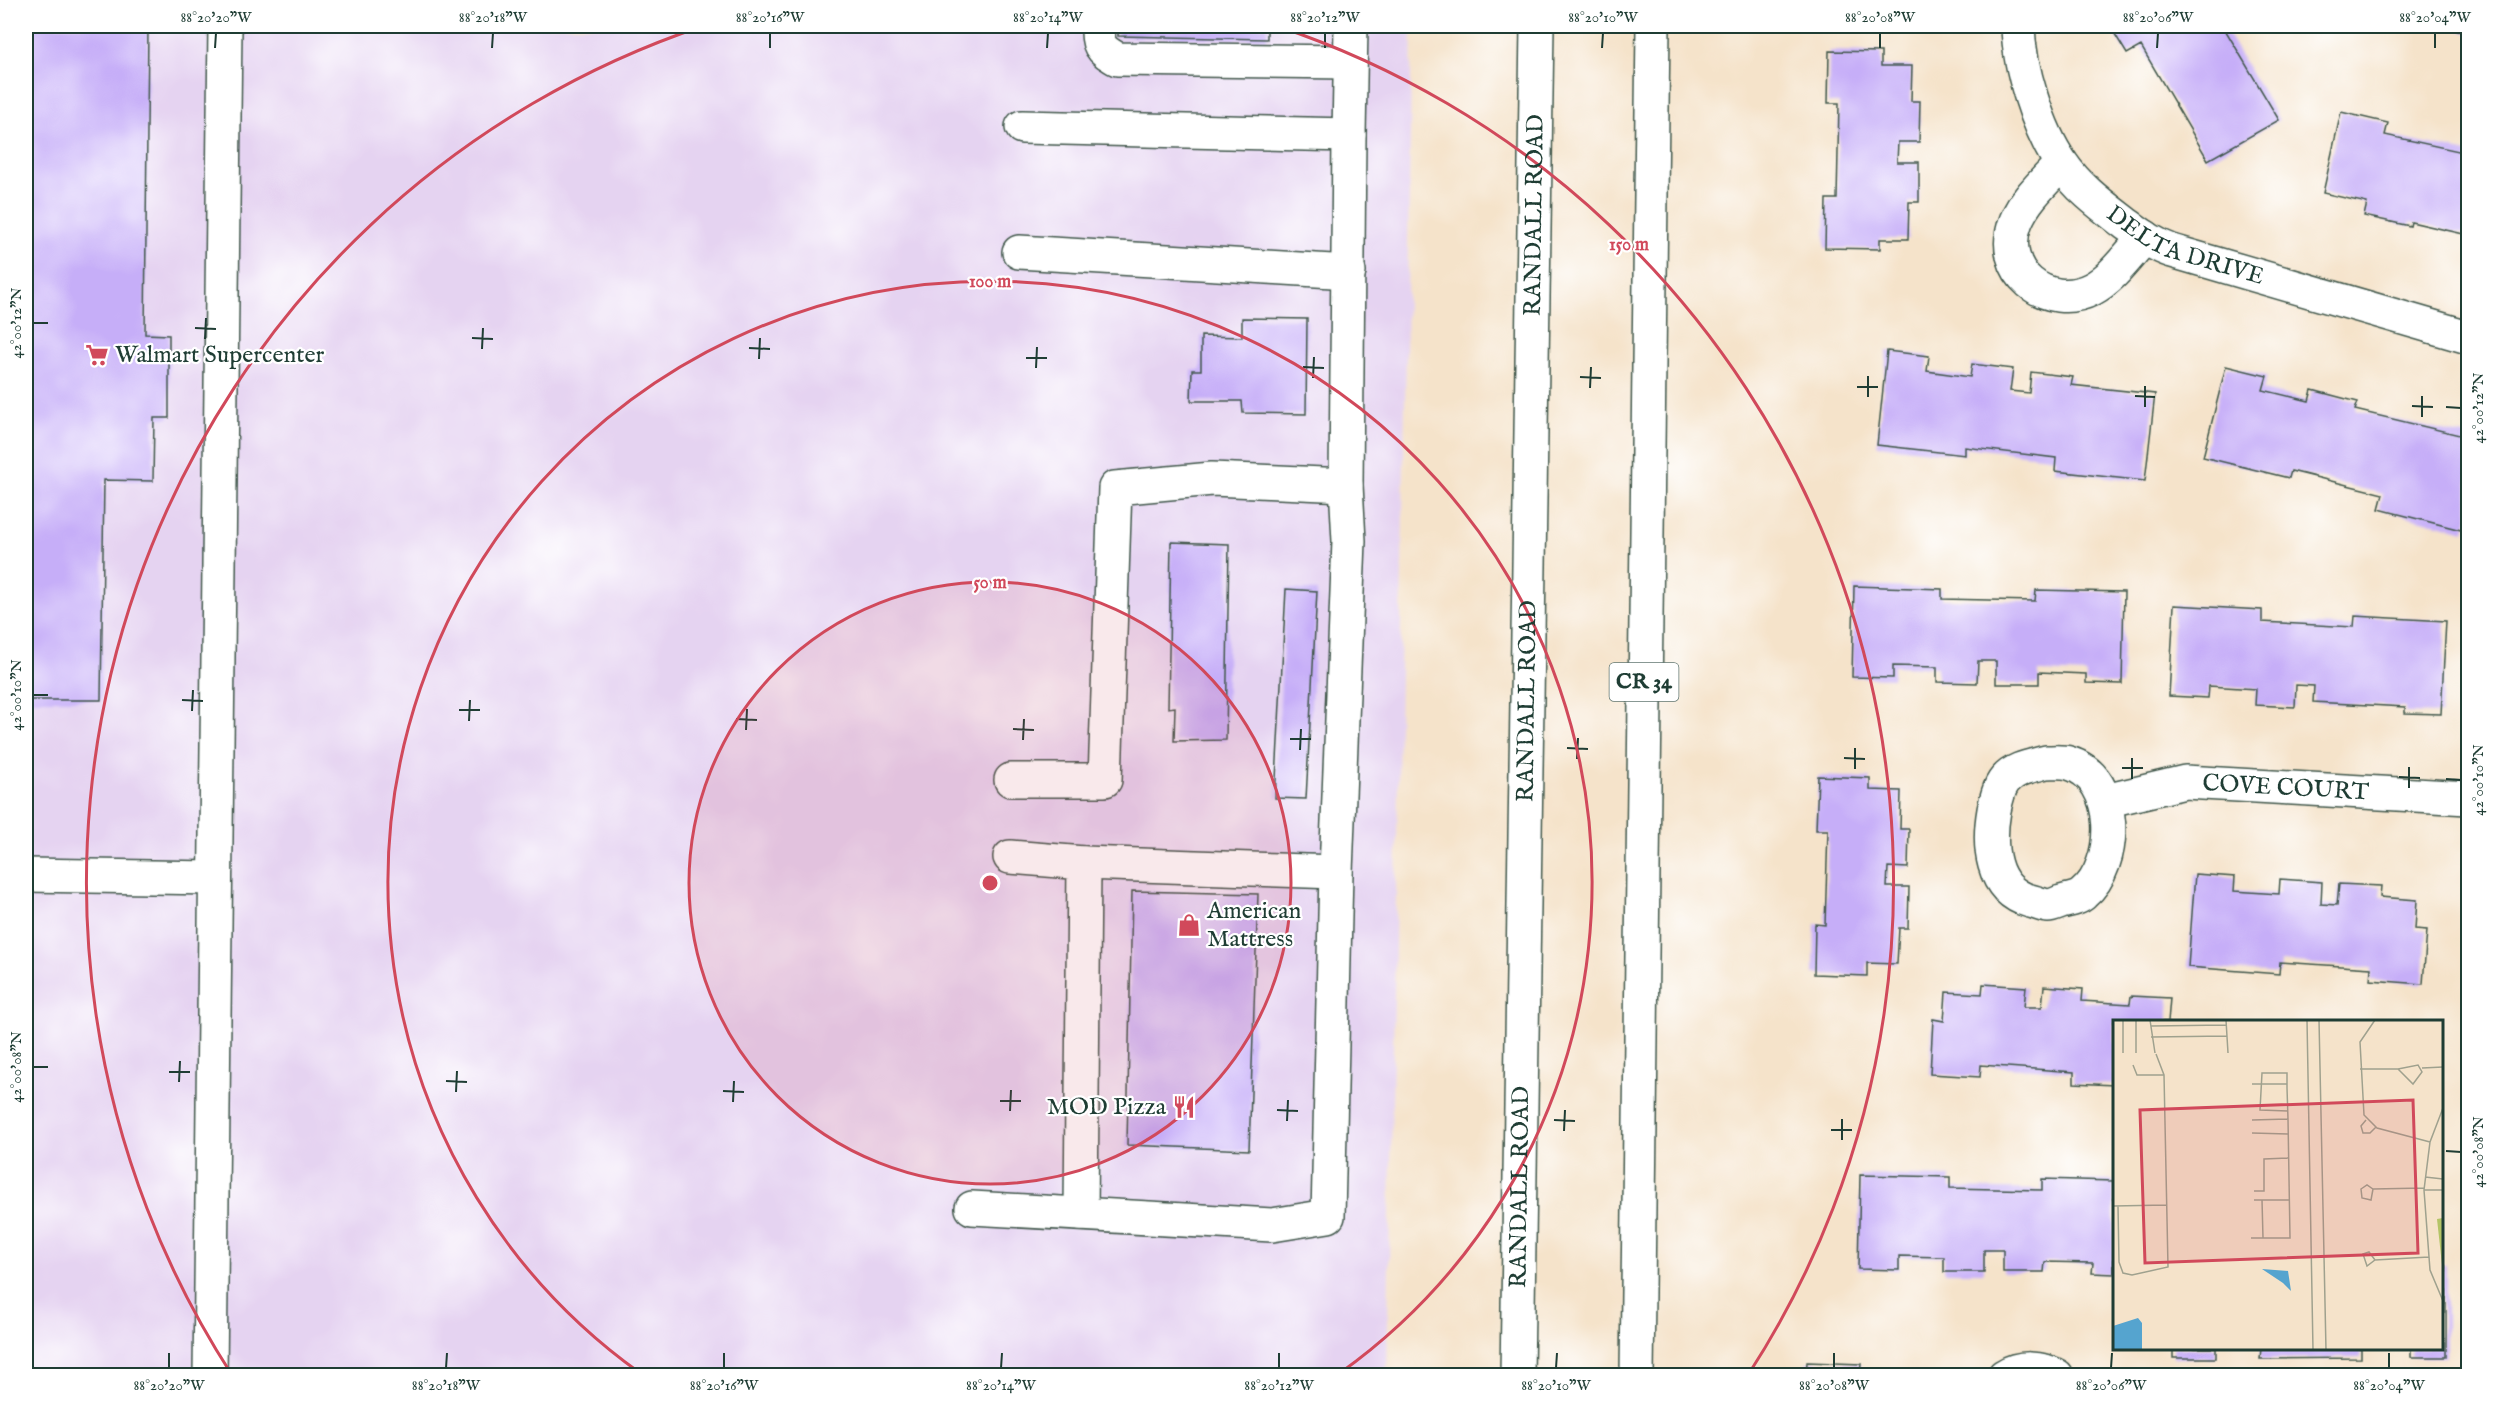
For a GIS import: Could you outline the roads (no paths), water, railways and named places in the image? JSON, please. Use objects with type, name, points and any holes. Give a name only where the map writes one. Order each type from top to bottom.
[{"type":"main road","points":[[210,1376],[225,26]]},
{"type":"main road","points":[[1098,26],[1098,43],[1104,51],[1117,59],[1350,62]]},
{"type":"main road","points":[[972,1208],[1272,1225],[1328,1216],[1336,872],[1349,541],[1346,485],[1351,26]]},
{"type":"main road","name":"RANDALL ROAD","points":[[1517,1376],[1538,26]]},
{"type":"main road","name":"CR 34","points":[[1637,1376],[1653,26]]},
{"type":"main road","name":"DELTA DRIVE","points":[[2018,26],[2028,83],[2042,125],[2061,164],[2086,191],[2145,237],[2160,247],[2172,251],[2469,337]]},
{"type":"main road","points":[[1022,127],[1349,135]]},
{"type":"main road","points":[[2061,164],[2026,203],[2015,222],[2012,240],[2013,254],[2018,269],[2027,282],[2041,291],[2056,295],[2090,290],[2102,284],[2145,237]]},
{"type":"main road","points":[[1019,252],[1349,272]]},
{"type":"main road","points":[[1011,780],[1105,780],[1115,488],[1212,479],[1346,485]]},
{"type":"main road","points":[[2046,762],[2068,762],[2085,770],[2097,782],[2105,801],[2108,833],[2104,867],[2082,896],[2048,906],[2019,898],[2002,881],[1993,864],[1990,830],[1996,799],[2004,780],[2022,768],[2046,762]]},
{"type":"main road","name":"COVE COURT","points":[[2105,801],[2186,782],[2469,798]]},
{"type":"main road","points":[[1010,857],[1084,863],[1336,872]]},
{"type":"main road","points":[[1081,1214],[1084,863]]},
{"type":"main road","points":[[26,874],[214,878]]},
{"type":"main road","points":[[2004,1376],[2027,1368],[2048,1370],[2057,1376]]},
{"type":"place","name":"Walmart Supercenter","points":[[97,355]]},
{"type":"place","name":"American Mattress","points":[[1189,925]]},
{"type":"place","name":"MOD Pizza","points":[[1184,1107]]}]
